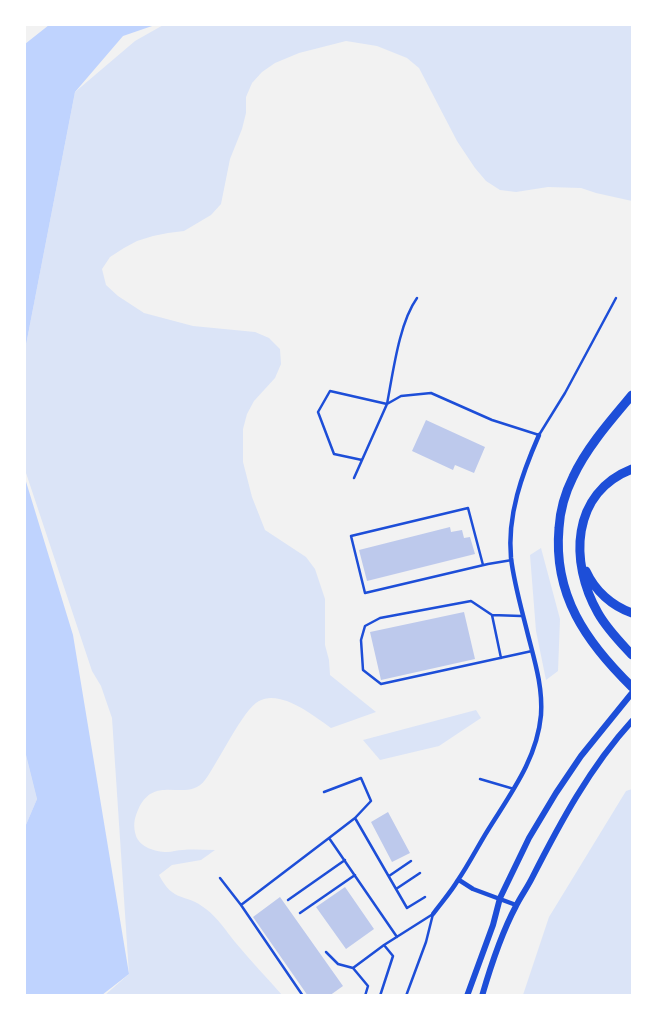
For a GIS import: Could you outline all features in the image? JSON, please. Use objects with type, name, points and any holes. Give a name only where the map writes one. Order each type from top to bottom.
[{"type":"highway","points":[[632,395],[593,444],[573,476],[562,506],[558,545],[563,584],[577,619],[599,650],[632,687]]},
{"type":"highway","points":[[632,470],[601,488],[590,503],[580,535],[581,559],[589,593],[612,633],[632,655]]},
{"type":"highway","points":[[581,559],[595,587],[621,609],[632,613]]},
{"type":"main road","points":[[467,996],[500,898],[529,838],[556,793],[632,693]]},
{"type":"main road","points":[[482,996],[516,905],[572,804],[632,721]]},
{"type":"street","points":[[433,914],[459,880],[526,768],[536,744],[541,714],[540,683],[512,560],[512,517],[525,468],[539,435]]},
{"type":"street","points":[[459,880],[473,889],[516,905]]},
{"type":"lane","points":[[354,478],[387,404],[403,327],[417,298]]},
{"type":"lane","points":[[362,460],[334,454],[318,412],[330,391],[387,404],[401,396],[431,393],[492,420],[539,435],[616,298]]},
{"type":"lane","points":[[483,565],[468,508],[351,536],[365,593],[512,560]]},
{"type":"lane","points":[[523,616],[492,615],[471,601],[380,618],[365,626],[361,640],[363,670],[380,684],[532,651]]},
{"type":"lane","points":[[492,615],[501,658]]},
{"type":"lane","points":[[242,905],[355,818],[371,801],[361,778],[324,792]]},
{"type":"lane","points":[[480,779],[514,789]]},
{"type":"lane","points":[[355,818],[407,908],[425,897]]},
{"type":"lane","points":[[329,838],[397,937]]},
{"type":"lane","points":[[288,900],[345,860]]},
{"type":"lane","points":[[388,876],[411,861]]},
{"type":"lane","points":[[396,889],[420,873]]},
{"type":"lane","points":[[300,913],[355,876]]},
{"type":"lane","points":[[220,878],[242,905],[303,996]]},
{"type":"lane","points":[[353,968],[433,914]]},
{"type":"lane","points":[[407,996],[433,914]]},
{"type":"lane","points":[[380,996],[393,956],[384,945]]},
{"type":"lane","points":[[327,952],[338,964],[353,968],[368,986],[365,996]]},
{"type":"shaded area","points":[[165,24],[632,25],[632,201],[581,188],[548,187],[516,192],[500,190],[486,181],[457,141],[419,68],[407,58],[377,46],[346,41],[299,53],[275,63],[252,83],[246,97],[242,129],[230,159],[221,204],[211,215],[184,231],[137,241],[110,257],[102,269],[106,285],[144,313],[193,326],[255,332],[269,338],[280,349],[281,364],[275,378],[254,401],[243,429],[243,462],[252,497],[265,530],[306,557],[315,569],[325,599],[325,645],[330,675],[376,712],[331,728],[287,701],[268,698],[259,701],[238,725],[198,787],[153,793],[145,799],[136,816],[136,836],[148,848],[167,852],[215,850],[201,860],[172,865],[159,875],[175,894],[199,904],[214,916],[282,995],[105,995],[129,974],[112,718],[101,686],[92,671],[25,470],[25,350],[75,92],[135,41]]},
{"type":"shaded area","points":[[541,548],[560,619],[558,671],[546,680],[536,631],[530,555]]},
{"type":"shaded area","points":[[476,710],[481,718],[439,746],[380,760],[363,740]]},
{"type":"shaded area","points":[[24,747],[37,799],[25,827],[24,827]]},
{"type":"shaded area","points":[[632,789],[632,995],[523,995],[549,917],[626,791]]},
{"type":"water","points":[[49,25],[155,25],[123,36],[75,92],[25,350],[25,44]]},
{"type":"water","points":[[24,475],[73,635],[129,974],[102,995],[25,995],[25,827],[37,799],[24,747]]},
{"type":"building","points":[[426,420],[485,447],[474,473],[455,465],[453,470],[412,451]]},
{"type":"building","points":[[450,527],[451,532],[462,530],[464,538],[470,537],[475,554],[367,581],[359,550]]},
{"type":"building","points":[[464,612],[475,659],[381,680],[370,632]]},
{"type":"building","points":[[388,812],[410,853],[392,862],[371,822]]},
{"type":"building","points":[[345,887],[374,929],[346,949],[316,907]]},
{"type":"building","points":[[280,897],[343,986],[329,996],[308,996],[253,917]]}]
